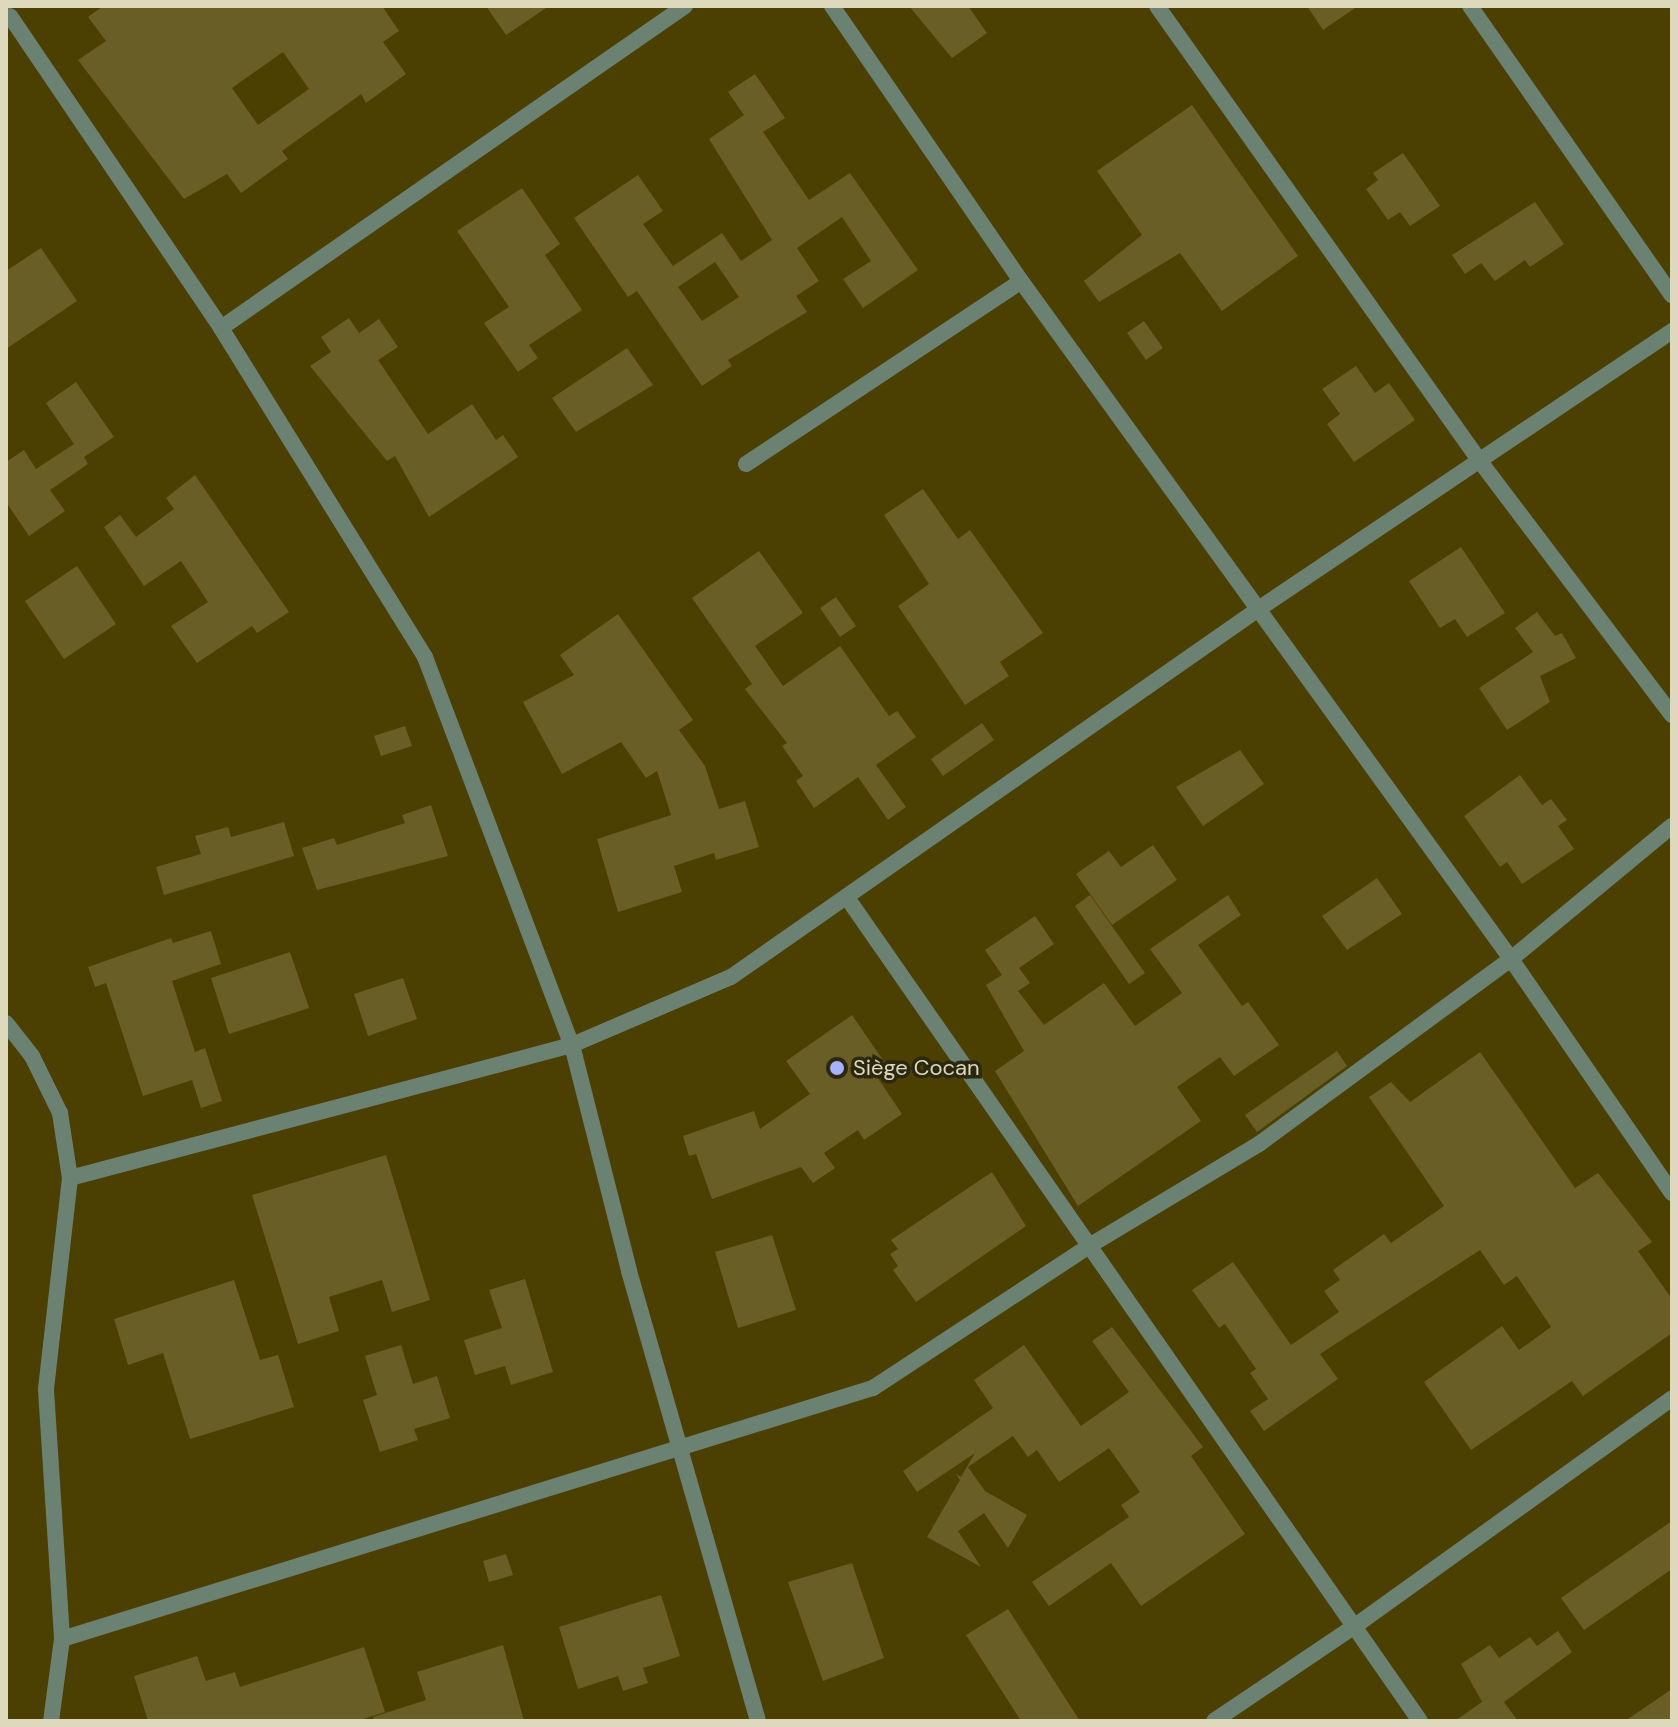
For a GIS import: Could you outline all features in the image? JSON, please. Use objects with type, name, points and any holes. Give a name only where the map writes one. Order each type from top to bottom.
[{"type":"street","points":[[221,328],[685,6]]},
{"type":"street","points":[[832,6],[1021,281],[1511,959],[1672,1193]]},
{"type":"street","points":[[1157,6],[1479,460],[1672,715]]},
{"type":"street","points":[[1470,6],[1672,296]]},
{"type":"street","points":[[13,13],[221,328],[425,657],[572,1045],[680,1451],[758,1721]]},
{"type":"street","points":[[746,464],[1021,281]]},
{"type":"street","points":[[70,1178],[572,1045],[731,977],[848,899],[1257,610],[1672,331]]},
{"type":"street","points":[[62,1639],[680,1451],[873,1388],[1089,1246],[1259,1144],[1511,959],[1672,826]]},
{"type":"street","points":[[848,899],[1420,1721]]},
{"type":"street","points":[[6,1023],[32,1056],[60,1113],[70,1178],[46,1390],[62,1639],[51,1721]]},
{"type":"street","points":[[1214,1721],[1355,1626],[1672,1398]]},
{"type":"building","points":[[103,6],[382,6],[399,31],[383,42],[406,74],[366,103],[361,94],[282,151],[288,159],[241,193],[227,174],[184,199],[78,60],[106,41],[88,17]],"holes":[[[283,52],[309,89],[258,125],[232,88]]]},
{"type":"building","points":[[486,6],[549,6],[506,35]]},
{"type":"building","points":[[909,6],[968,6],[987,33],[952,58]]},
{"type":"building","points":[[1307,6],[1358,6],[1323,30]]},
{"type":"building","points":[[755,74],[785,118],[763,132],[809,200],[850,173],[918,270],[863,308],[843,279],[871,261],[842,217],[797,248],[819,281],[796,296],[807,312],[728,360],[732,366],[702,386],[637,291],[628,297],[574,218],[638,175],[663,211],[643,224],[673,266],[722,233],[741,261],[772,240],[709,139],[744,115],[728,92]],"holes":[[[715,262],[739,297],[702,321],[678,287]]]},
{"type":"building","points":[[1192,105],[1298,256],[1222,311],[1180,253],[1099,302],[1084,281],[1142,235],[1097,171]]},
{"type":"building","points":[[1403,153],[1440,206],[1410,226],[1400,212],[1388,220],[1366,189],[1378,180],[1373,173]]},
{"type":"building","points":[[522,188],[560,244],[545,255],[582,310],[529,345],[538,358],[518,372],[484,323],[509,307],[457,231]]},
{"type":"building","points":[[1535,202],[1564,244],[1530,267],[1525,260],[1495,281],[1481,263],[1465,274],[1452,255]]},
{"type":"building","points":[[41,248],[77,301],[6,349],[6,271]]},
{"type":"building","points":[[349,318],[359,333],[379,319],[398,347],[378,360],[428,434],[472,404],[496,440],[503,435],[518,457],[429,517],[395,456],[387,461],[310,366],[331,352],[321,337]]},
{"type":"building","points":[[1144,321],[1163,348],[1146,360],[1127,333]]},
{"type":"building","points":[[627,348],[653,385],[576,432],[552,398]]},
{"type":"building","points":[[1356,366],[1375,393],[1389,383],[1415,420],[1354,462],[1327,424],[1340,414],[1322,389]]},
{"type":"building","points":[[76,382],[114,437],[84,457],[88,464],[50,490],[65,511],[29,536],[6,502],[6,462],[24,450],[36,469],[74,444],[46,403]]},
{"type":"building","points":[[195,475],[289,612],[257,633],[252,626],[197,663],[171,626],[208,602],[181,561],[144,586],[104,527],[120,515],[136,537],[174,509],[166,498]]},
{"type":"building","points":[[923,489],[958,539],[970,530],[1043,633],[1000,662],[1009,676],[965,705],[898,606],[929,584],[884,515]]},
{"type":"building","points":[[1461,547],[1505,613],[1467,637],[1455,619],[1440,628],[1409,581]]},
{"type":"building","points":[[759,551],[803,613],[755,646],[783,686],[840,646],[889,716],[897,711],[916,737],[876,765],[906,807],[888,820],[858,777],[814,808],[796,781],[803,776],[782,746],[787,743],[745,689],[752,684],[692,598]]},
{"type":"building","points":[[77,566],[116,624],[64,659],[25,601]]},
{"type":"building","points":[[836,597],[856,626],[840,637],[820,608]]},
{"type":"building","points":[[1537,612],[1555,636],[1562,633],[1576,658],[1540,676],[1550,702],[1507,730],[1479,688],[1533,652],[1515,628]]},
{"type":"building","points":[[618,614],[693,720],[679,730],[705,766],[719,809],[745,801],[759,847],[716,860],[714,853],[674,866],[682,892],[618,912],[597,839],[671,815],[657,771],[646,778],[621,742],[562,774],[523,702],[574,675],[560,655]]},
{"type":"building","points":[[982,723],[994,740],[943,776],[931,759]]},
{"type":"building","points":[[405,726],[412,746],[381,756],[374,736]]},
{"type":"building","points":[[1240,750],[1264,784],[1203,826],[1176,787]]},
{"type":"building","points":[[1520,775],[1542,805],[1551,799],[1567,820],[1558,826],[1574,849],[1522,884],[1507,862],[1500,867],[1464,816]]},
{"type":"building","points":[[431,805],[448,856],[317,890],[302,848],[334,838],[337,845],[405,823],[402,815]]},
{"type":"building","points":[[284,822],[294,856],[164,895],[156,867],[201,854],[195,836],[228,827],[231,837]]},
{"type":"building","points":[[1153,845],[1177,880],[1112,925],[1076,874],[1109,851],[1121,867]]},
{"type":"building","points":[[1377,878],[1402,914],[1347,950],[1322,916]]},
{"type":"building","points":[[1090,895],[1145,973],[1129,984],[1075,906]]},
{"type":"building","points":[[1228,895],[1241,915],[1198,945],[1242,1006],[1248,1002],[1279,1045],[1234,1076],[1220,1057],[1177,1087],[1201,1121],[1078,1206],[995,1071],[1024,1051],[986,985],[1002,975],[985,950],[1035,916],[1054,944],[1019,968],[1030,983],[1018,991],[1044,1025],[1104,983],[1135,1026],[1182,993],[1150,949]]},
{"type":"building","points":[[211,931],[221,964],[172,981],[195,1052],[205,1048],[222,1101],[201,1108],[192,1080],[143,1096],[106,983],[95,987],[88,967],[171,938],[173,943]]},
{"type":"building","points":[[290,952],[309,1008],[229,1034],[211,978]]},
{"type":"building","points":[[403,978],[417,1019],[368,1036],[354,994]]},
{"type":"building","points":[[852,1015],[887,1066],[875,1074],[902,1114],[864,1140],[858,1130],[824,1153],[835,1168],[813,1183],[801,1167],[712,1199],[696,1154],[689,1156],[683,1136],[754,1111],[760,1129],[810,1094],[786,1061]]},
{"type":"building","points":[[1337,1051],[1347,1066],[1257,1132],[1245,1115]]},
{"type":"building","points":[[1480,1052],[1575,1188],[1598,1173],[1652,1242],[1638,1251],[1672,1299],[1672,1333],[1583,1396],[1572,1381],[1471,1450],[1424,1382],[1502,1326],[1519,1350],[1551,1327],[1517,1276],[1504,1285],[1480,1250],[1320,1354],[1338,1379],[1264,1431],[1250,1411],[1268,1399],[1250,1373],[1256,1369],[1225,1324],[1219,1328],[1192,1290],[1233,1262],[1291,1345],[1339,1312],[1324,1291],[1340,1280],[1333,1270],[1384,1234],[1391,1243],[1444,1206],[1369,1097],[1391,1082],[1410,1102]]},
{"type":"building","points":[[386,1155],[430,1300],[392,1312],[382,1280],[329,1297],[339,1331],[298,1344],[252,1195]]},
{"type":"building","points":[[992,1172],[1026,1226],[916,1302],[893,1270],[898,1266],[890,1254],[898,1249],[891,1240]]},
{"type":"building","points":[[772,1235],[796,1310],[738,1328],[715,1252]]},
{"type":"building","points":[[525,1279],[553,1372],[511,1385],[505,1366],[475,1375],[464,1340],[502,1328],[489,1290]]},
{"type":"building","points":[[234,1280],[260,1360],[278,1355],[294,1407],[190,1439],[163,1353],[128,1365],[114,1319]]},
{"type":"building","points":[[1112,1327],[1203,1447],[1191,1456],[1245,1534],[1141,1606],[1111,1563],[1049,1606],[1032,1582],[1129,1517],[1121,1505],[1140,1492],[1109,1448],[1059,1482],[1037,1450],[1028,1457],[1013,1436],[968,1467],[985,1491],[1027,1515],[1008,1548],[984,1513],[958,1531],[981,1567],[927,1537],[960,1480],[956,1474],[961,1477],[975,1453],[917,1492],[903,1471],[993,1408],[974,1380],[1024,1345],[1081,1426],[1129,1392],[1092,1341]]},
{"type":"building","points":[[401,1345],[413,1384],[437,1376],[450,1418],[414,1429],[418,1440],[380,1452],[363,1400],[377,1395],[365,1356]]},
{"type":"building","points":[[1672,1521],[1672,1569],[1584,1630],[1561,1598]]},
{"type":"building","points":[[506,1554],[513,1575],[489,1582],[483,1561]]},
{"type":"building","points":[[852,1563],[884,1658],[823,1681],[788,1582]]},
{"type":"building","points":[[661,1595],[680,1656],[643,1668],[648,1683],[623,1691],[618,1676],[578,1689],[559,1627]]},
{"type":"building","points":[[1008,1609],[1080,1721],[1021,1721],[966,1635]]},
{"type":"building","points":[[1558,1631],[1572,1652],[1504,1702],[1518,1721],[1455,1721],[1482,1702],[1461,1664],[1490,1645],[1499,1658],[1530,1637],[1537,1646]]},
{"type":"building","points":[[503,1645],[524,1721],[374,1721],[373,1717],[426,1700],[417,1672]]},
{"type":"building","points":[[364,1647],[385,1712],[357,1721],[148,1721],[134,1676],[197,1656],[206,1681],[235,1672],[240,1687]]},
{"type":"building","points":[[1672,1689],[1672,1721],[1625,1721]]},
{"type":"place","name":"Siège Cocan","points":[[837,1068]]}]
